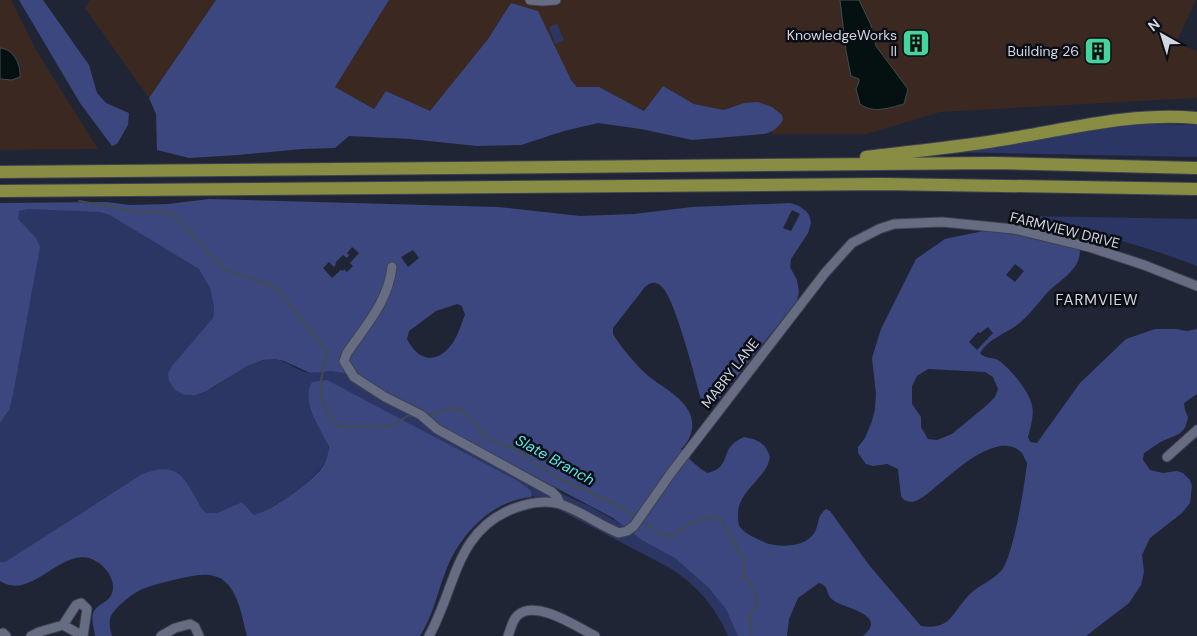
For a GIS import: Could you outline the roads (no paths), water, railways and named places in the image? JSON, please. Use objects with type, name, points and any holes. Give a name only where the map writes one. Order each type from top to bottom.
[{"type":"highway","points":[[812,165],[1006,140],[1117,119],[1148,117],[1197,118]]},
{"type":"highway","points":[[0,172],[993,164],[1197,168]]},
{"type":"highway","points":[[0,191],[874,184],[1197,189]]},
{"type":"street","points":[[530,0],[556,0]]},
{"type":"street","name":"FARMVIEW DRIVE","points":[[864,235],[894,224],[918,222],[942,222],[1014,229],[1098,250],[1144,265],[1197,286]]},
{"type":"street","name":"MABRY LANE","points":[[560,504],[614,531],[624,532],[631,529],[671,473],[825,273],[852,244],[864,235]]},
{"type":"street","points":[[392,267],[391,282],[381,304],[347,353],[344,361],[350,374],[385,397],[421,415],[437,429],[552,492],[557,496],[560,504],[536,503],[521,505],[494,518],[478,532],[468,545],[459,563],[438,620],[429,636]]},
{"type":"street","points":[[1166,457],[1197,430]]},
{"type":"street","points":[[508,636],[514,619],[519,614],[526,610],[540,609],[595,636]]},
{"type":"street","points":[[161,636],[175,628],[190,624],[195,627],[199,636]]},
{"type":"street","points":[[31,636],[44,630],[64,625]]},
{"type":"street","points":[[44,630],[52,636]]},
{"type":"street","points":[[0,634],[6,636]]},
{"type":"waterway","name":"Slate Branch","points":[[79,201],[139,212],[171,212],[224,269],[275,287],[327,351],[322,373],[322,400],[331,417],[340,427],[392,426],[409,415],[416,417]]},
{"type":"waterway","name":"Slate Branch","points":[[428,416],[452,407],[465,412],[489,440],[512,447],[554,476],[617,505],[635,517]]},
{"type":"waterway","name":"Slate Branch","points":[[641,521],[660,533],[671,537],[692,522],[717,516],[721,520],[744,559],[744,577],[751,584],[758,605],[749,615],[752,636]]},
{"type":"place","name":"KnowledgeWorks II","points":[[916,43]]},
{"type":"place","name":"Building 26","points":[[1098,51]]},
{"type":"district","name":"FARMVIEW","points":[[1097,300]]}]
